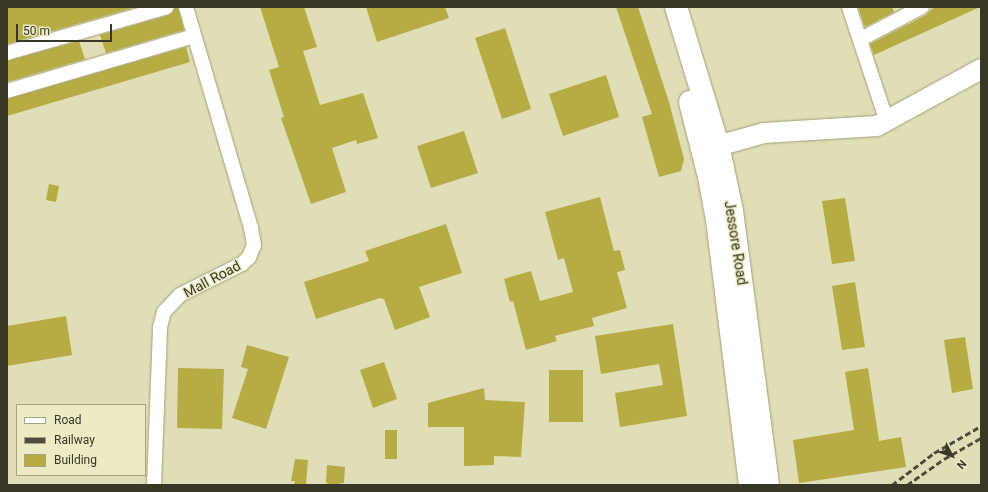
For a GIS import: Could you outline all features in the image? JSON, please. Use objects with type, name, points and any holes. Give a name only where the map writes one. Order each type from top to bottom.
[{"type":"main road","name":"Jessore Road","points":[[661,7],[711,148],[733,218],[768,485]]},
{"type":"main road","name":"Jessore Road","points":[[676,7],[711,148],[717,220],[750,485]]},
{"type":"street","points":[[7,53],[167,7]]},
{"type":"street","name":"Mall Road","points":[[154,485],[160,327],[164,312],[180,295],[242,264],[249,257],[254,245],[251,228],[186,7]]},
{"type":"street","points":[[849,7],[861,39],[887,122]]},
{"type":"street","points":[[861,39],[922,7]]},
{"type":"street","points":[[7,91],[194,36]]},
{"type":"street","points":[[711,148],[764,133],[867,127],[887,122],[981,69]]},
{"type":"building","points":[[7,7],[136,7],[7,44]]},
{"type":"building","points":[[175,7],[178,7],[184,30],[106,53],[100,35],[169,15]]},
{"type":"building","points":[[260,7],[304,7],[317,47],[303,51],[320,105],[363,93],[378,138],[357,144],[356,140],[332,148],[346,192],[311,204],[281,118],[284,117],[269,70],[279,67]]},
{"type":"building","points":[[366,7],[445,7],[449,18],[377,42]]},
{"type":"building","points":[[616,7],[638,7],[669,102],[684,159],[681,171],[659,177],[642,117],[652,114]]},
{"type":"building","points":[[858,7],[892,7],[894,12],[865,27]]},
{"type":"building","points":[[934,7],[980,7],[874,55],[870,44],[926,15]]},
{"type":"building","points":[[505,28],[531,109],[502,119],[475,38]]},
{"type":"building","points":[[79,41],[85,59],[7,82],[7,61]]},
{"type":"building","points":[[186,47],[190,62],[7,116],[7,99]]},
{"type":"building","points":[[606,75],[619,117],[563,136],[549,94]]},
{"type":"building","points":[[464,131],[478,173],[431,188],[417,146]]},
{"type":"building","points":[[49,184],[59,186],[56,202],[46,200]]},
{"type":"building","points":[[600,197],[614,251],[620,250],[625,270],[617,272],[627,308],[592,318],[594,326],[555,336],[557,341],[526,350],[513,301],[510,302],[504,279],[531,271],[540,301],[573,292],[564,258],[558,260],[545,212]]},
{"type":"building","points":[[845,198],[855,261],[832,264],[822,201]]},
{"type":"building","points":[[446,224],[462,273],[419,287],[430,317],[395,330],[384,299],[380,298],[316,319],[304,282],[369,261],[365,251]]},
{"type":"building","points":[[855,282],[865,347],[842,350],[832,286]]},
{"type":"building","points":[[66,316],[72,355],[7,366],[7,326]]},
{"type":"building","points":[[673,324],[687,416],[620,427],[615,393],[663,385],[659,364],[601,374],[595,336]]},
{"type":"building","points":[[965,337],[973,389],[952,393],[944,340]]},
{"type":"building","points":[[247,345],[289,357],[266,429],[232,418],[248,369],[241,367]]},
{"type":"building","points":[[384,362],[397,399],[373,408],[360,370]]},
{"type":"building","points":[[178,368],[224,369],[222,429],[177,428]]},
{"type":"building","points":[[868,368],[879,441],[901,437],[906,467],[799,483],[793,440],[854,430],[845,372]]},
{"type":"building","points":[[549,370],[583,370],[583,422],[549,422]]},
{"type":"building","points":[[484,388],[485,400],[525,402],[521,457],[494,456],[494,465],[464,466],[464,427],[428,427],[428,403]]},
{"type":"building","points":[[385,430],[397,430],[397,459],[385,459]]},
{"type":"building","points":[[295,459],[308,460],[306,485],[294,485],[295,481],[291,481]]},
{"type":"building","points":[[327,465],[345,467],[344,483],[329,485],[326,482]]},
{"type":"railway","points":[[892,485],[934,453],[981,426]]},
{"type":"railway","points":[[907,485],[944,459],[981,438]]}]
